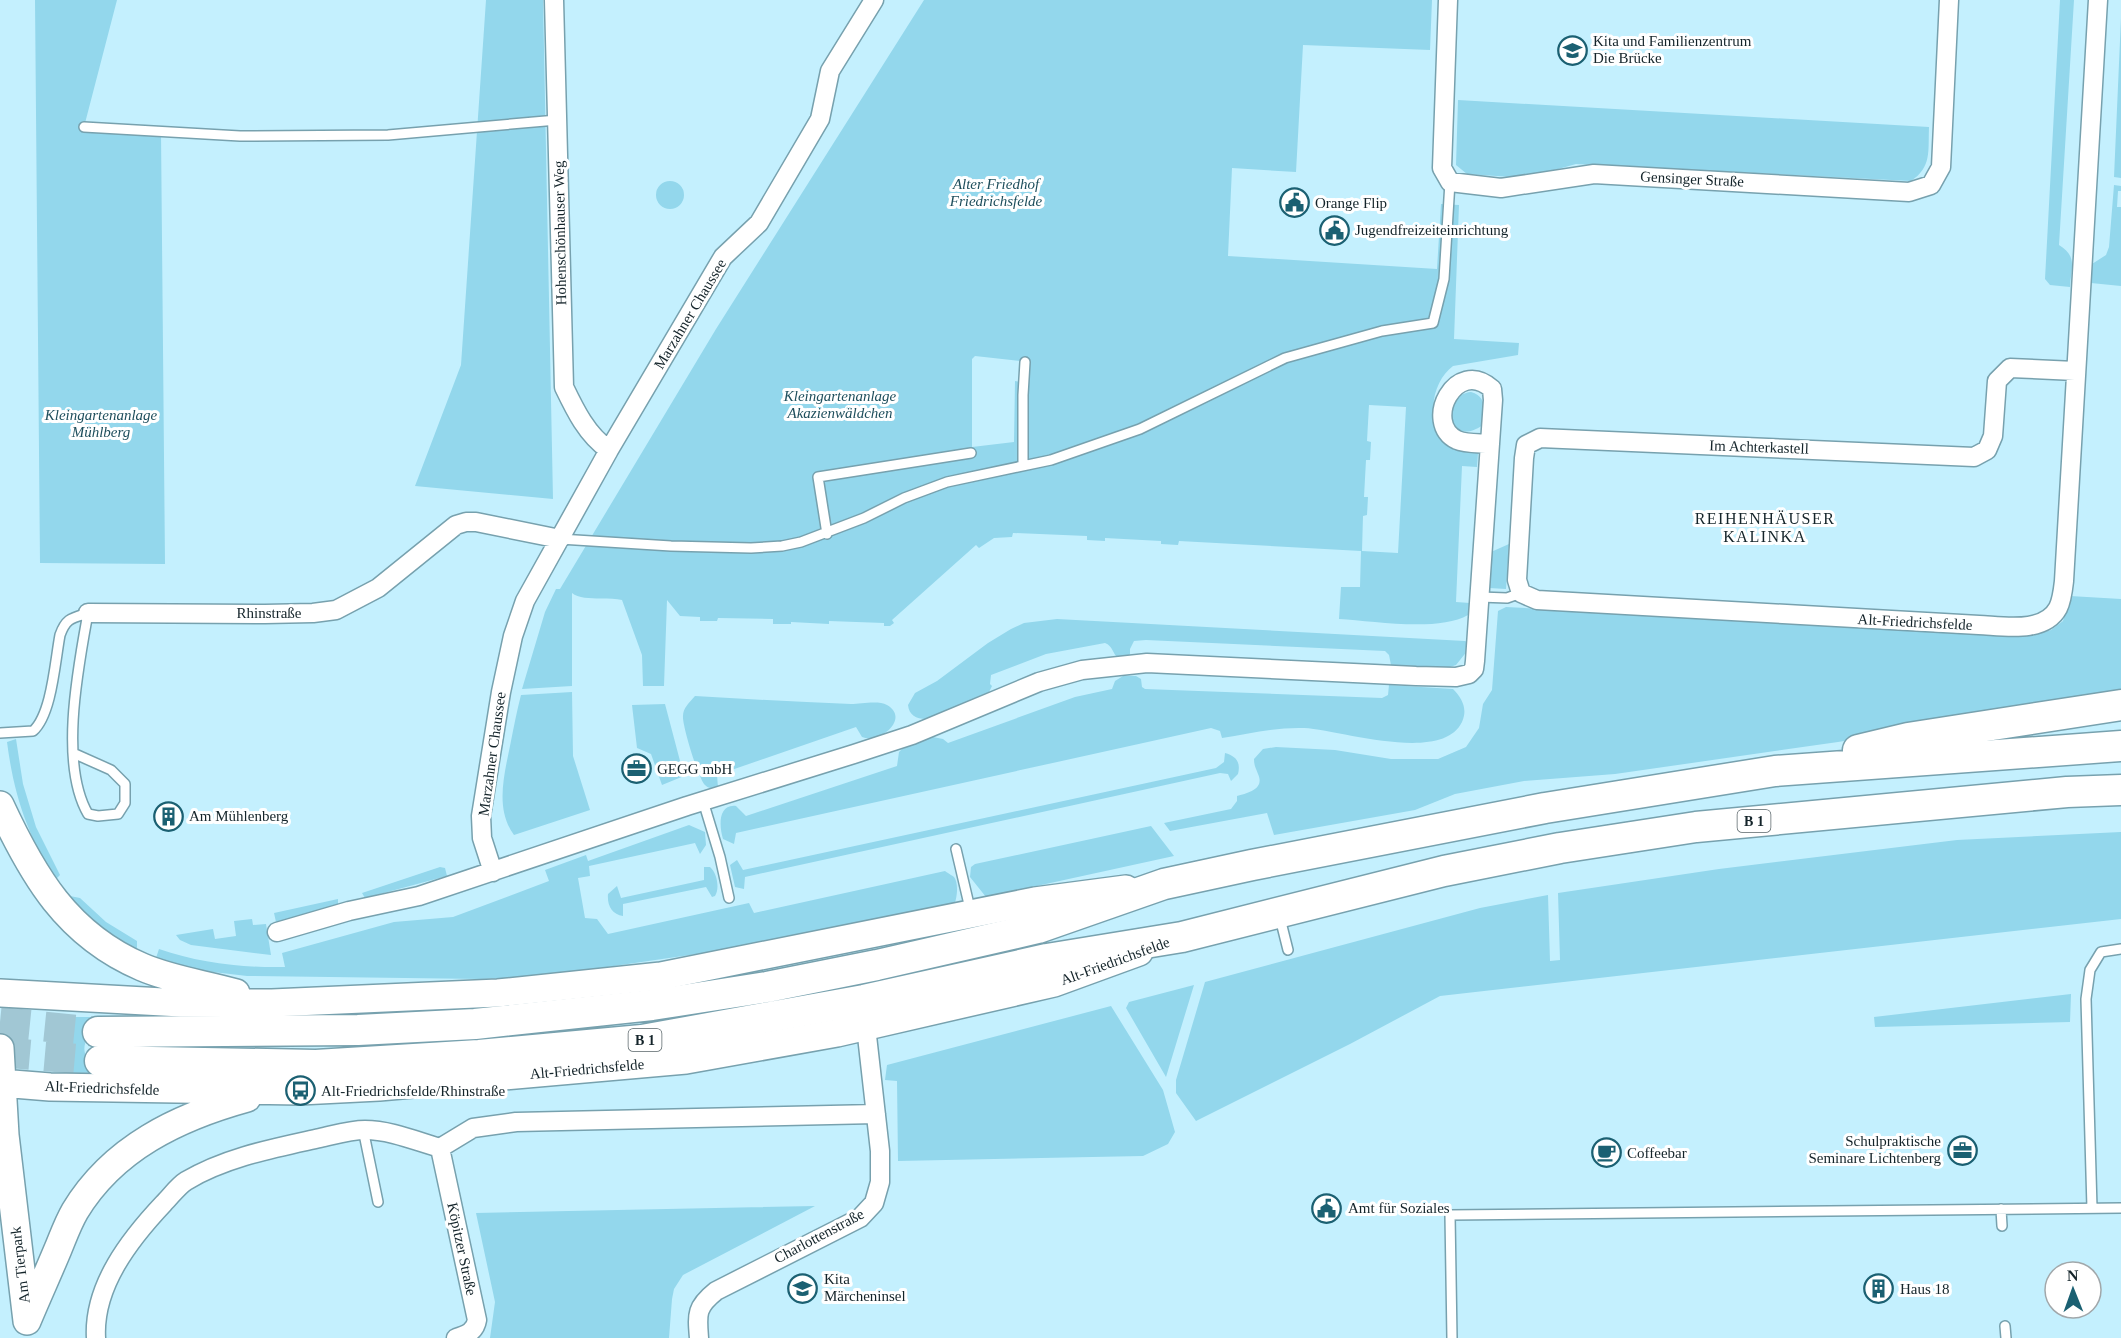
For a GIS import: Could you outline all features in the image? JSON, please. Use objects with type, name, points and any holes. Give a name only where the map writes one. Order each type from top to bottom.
[{"type":"main road","points":[[1776,771],[1908,738],[2121,705]]},
{"type":"main road","name":"B 1","points":[[98,1032],[358,1030],[475,1023],[652,1005],[789,982],[1038,928],[1164,884],[1545,808],[1776,771],[2121,746]]},
{"type":"main road","name":"B 1","points":[[1182,937],[1444,871],[1560,848],[1696,827],[2067,792],[2121,790]]},
{"type":"main road","points":[[0,806],[34,873],[53,900],[91,935],[142,967],[174,978],[272,1003]]},
{"type":"main road","points":[[0,993],[181,1003],[272,1003],[498,993],[662,976],[1035,901],[1164,884]]},
{"type":"main road","name":"Alt-Friedrichsfelde","points":[[0,1083],[50,1087],[271,1092],[379,1087],[686,1060],[866,1026],[1054,982],[1182,937]]},
{"type":"main road","name":"Alt-Friedrichsfelde","points":[[100,1061],[316,1065],[479,1055],[642,1040],[864,1000],[1047,959],[1182,937]]},
{"type":"main road","name":"Am Tierpark","points":[[0,1048],[0,1083],[27,1330]]},
{"type":"main road","points":[[27,1330],[74,1213],[92,1186],[127,1151],[159,1131],[194,1116],[271,1092]]},
{"type":"street","name":"Hohenschönhauser Weg","points":[[554,0],[564,387],[576,413],[599,443],[609,450]]},
{"type":"street","name":"Marzahner Chaussee","points":[[493,872],[482,838],[482,816],[501,692],[513,636],[525,602],[609,450],[723,257],[759,223],[820,119],[830,71],[874,0]]},
{"type":"street","points":[[1448,0],[1442,168],[1450,182]]},
{"type":"street","name":"Gensinger Straße","points":[[1450,182],[1501,188],[1594,174],[1909,192],[1931,185],[1941,167],[1949,0]]},
{"type":"street","name":"Alt-Friedrichsfelde","points":[[1521,593],[1537,600],[1967,625],[2033,626],[2052,617],[2062,595],[2098,0]]},
{"type":"street","name":"Im Achterkastell","points":[[1521,593],[1517,580],[1524,458],[1526,445],[1540,438],[1974,457],[1987,450],[1992,436],[1997,381],[2010,369],[2075,371]]},
{"type":"street","points":[[277,932],[349,911],[419,896],[493,872],[588,838],[912,735],[1039,682],[1082,670],[1147,663],[1416,676],[1456,677],[1469,674],[1474,669],[1475,662],[1490,444]]},
{"type":"street","name":"Rhinstraße","points":[[88,613],[266,614],[336,610],[378,588],[456,525],[476,522],[560,539]]},
{"type":"street","name":"Charlottenstraße","points":[[699,1338],[697,1314],[704,1301],[716,1291],[860,1218],[874,1203],[880,1182],[880,1151],[866,1026]]},
{"type":"street","points":[[96,1338],[98,1308],[115,1266],[145,1223],[183,1182],[231,1161],[283,1146],[363,1130],[384,1131],[440,1148],[473,1128],[516,1122],[876,1114]]},
{"type":"street","name":"Köpitzer Straße","points":[[440,1148],[476,1314],[476,1326],[464,1337]]},
{"type":"lane","points":[[84,127],[240,136],[388,135],[557,120]]},
{"type":"lane","points":[[560,539],[671,546],[751,548],[782,546],[826,534],[904,498],[947,482],[1051,460],[1140,429],[1285,358],[1382,331],[1433,323],[1444,279],[1450,182]]},
{"type":"lane","points":[[1023,465],[1025,362]]},
{"type":"lane","points":[[826,534],[818,477],[971,453]]},
{"type":"lane","name":"Alt-Friedrichsfelde","points":[[1480,597],[1507,598],[1521,593]]},
{"type":"lane","points":[[0,733],[33,731],[41,724],[64,623],[88,613],[75,684],[73,753],[79,799],[88,814],[98,816],[118,814],[125,803],[125,784],[111,770],[73,753]]},
{"type":"lane","points":[[703,801],[715,837],[729,898]]},
{"type":"lane","points":[[956,849],[971,915]]},
{"type":"lane","points":[[1278,912],[1288,950]]},
{"type":"lane","points":[[2092,1208],[2086,999],[2090,970],[2101,952],[2121,949]]},
{"type":"lane","points":[[363,1130],[378,1202]]},
{"type":"lane","points":[[1452,1338],[1450,1215],[2121,1208]]},
{"type":"lane","points":[[2001,1209],[2002,1226]]},
{"type":"lane","points":[[2005,1326],[2006,1338]]},
{"type":"green space","name":"Kleingartenanlage Mühlberg","points":[[35,0],[117,0],[84,127],[161,132],[165,564],[40,563]]},
{"type":"green space","points":[[486,0],[543,0],[553,499],[415,486],[461,365]]},
{"type":"green space","points":[[924,0],[1432,0],[1430,50],[1303,45],[1296,172],[1232,168],[1228,256],[1437,269],[1441,204],[1459,205],[1454,339],[1519,343],[1518,355],[1453,366],[1443,377],[1434,399],[1434,415],[1440,426],[1456,440],[1478,453],[1477,467],[1462,466],[1456,602],[1470,603],[1468,615],[1456,620],[1423,624],[1339,619],[1341,587],[1360,587],[1361,551],[1179,541],[1178,545],[1161,544],[1161,541],[1105,538],[1105,541],[1087,540],[1087,536],[1013,533],[1012,537],[994,538],[979,548],[976,545],[892,620],[894,623],[890,626],[884,626],[884,623],[829,621],[829,624],[791,622],[791,624],[773,624],[773,619],[718,618],[717,621],[700,621],[700,617],[680,616],[667,600],[664,686],[643,686],[642,655],[622,600],[589,598],[572,593],[572,686],[522,689],[545,612],[556,589],[560,589],[716,329]],"holes":[[[975,356],[1029,362],[1028,383],[1015,381],[1014,442],[972,447],[972,359]],[[1369,405],[1406,407],[1398,553],[1362,551],[1363,516],[1367,515],[1368,497],[1364,497],[1366,460],[1370,460],[1371,442],[1367,441]]]},
{"type":"green space","points":[[2060,0],[2074,0],[2059,245],[2071,258],[2070,287],[2050,285],[2045,279]]},
{"type":"green space","points":[[2121,18],[2121,178],[2114,177]]},
{"type":"green space","points":[[1458,100],[1929,127],[1928,158],[1923,170],[1911,181],[1576,164],[1526,178],[1467,174],[1456,165]]},
{"type":"green space","points":[[670,181],[680,185],[684,195],[680,205],[670,209],[660,205],[656,195],[660,185]]},
{"type":"green space","points":[[2114,185],[2121,186],[2121,191],[2118,191],[2117,207],[2121,207],[2121,286],[2091,283],[2092,264],[2106,255],[2109,247]]},
{"type":"green space","points":[[1471,392],[1483,401],[1483,425],[1471,431],[1461,431],[1451,419],[1451,410],[1454,402],[1461,395]]},
{"type":"green space","points":[[1509,544],[1506,589],[1489,588],[1491,552]]},
{"type":"green space","points":[[2070,596],[2121,599],[2121,696],[1838,742],[1615,774],[1524,781],[1455,794],[1415,810],[1274,835],[1267,813],[1170,831],[1164,823],[1231,809],[1237,801],[1237,796],[1257,787],[1260,779],[1254,759],[1263,749],[1276,747],[1335,750],[1391,759],[1438,759],[1466,747],[1479,728],[1483,704],[1492,690],[1498,611],[1506,607],[2032,636],[2051,630],[2063,621]]},
{"type":"green space","points":[[1057,619],[1465,641],[1468,650],[1456,665],[1447,668],[1391,665],[1389,655],[1385,651],[1146,640],[1134,641],[1130,654],[1127,657],[1118,658],[1110,646],[1105,643],[1046,654],[991,675],[990,684],[992,686],[989,692],[926,719],[911,714],[908,705],[915,693],[937,681],[988,643],[1024,623]]},
{"type":"green space","points":[[1123,676],[1136,676],[1141,679],[1142,687],[1145,689],[1382,698],[1388,695],[1389,685],[1453,689],[1461,700],[1464,717],[1451,734],[1434,741],[1413,743],[1389,742],[1304,728],[1222,738],[1220,731],[1211,728],[736,833],[734,844],[723,839],[721,817],[726,808],[730,806],[736,806],[746,816],[897,766],[899,752],[902,749],[933,737],[943,739],[948,743],[1075,697],[1112,689],[1115,681]]},
{"type":"green space","points":[[572,692],[573,756],[590,810],[514,835],[504,813],[503,789],[521,695]]},
{"type":"green space","points":[[695,696],[851,704],[879,703],[887,705],[893,710],[895,716],[890,728],[877,737],[862,737],[856,727],[717,775],[718,788],[713,789],[702,781],[683,721],[684,710]]},
{"type":"green space","points":[[665,704],[684,776],[662,785],[651,754],[637,748],[632,705]]},
{"type":"green space","points":[[16,739],[23,784],[36,827],[60,875],[55,880],[29,830],[18,797],[7,742]]},
{"type":"green space","points":[[1225,753],[1235,758],[1238,763],[1238,774],[1231,781],[1228,774],[1220,773],[745,877],[744,889],[735,887],[730,865],[737,860],[743,870],[1216,768],[1224,762]]},
{"type":"green space","points":[[689,825],[705,832],[706,845],[700,854],[695,843],[589,866],[590,876],[578,878],[585,918],[597,919],[608,934],[749,903],[754,913],[945,871],[954,877],[957,883],[955,902],[954,905],[773,943],[538,977],[481,979],[247,976],[196,970],[172,965],[156,958],[159,949],[221,964],[285,967],[282,953],[394,922],[453,917],[549,881],[545,870],[586,855],[588,861]]},
{"type":"green space","points":[[1151,826],[1174,856],[986,897],[970,877],[971,867],[975,864]]},
{"type":"green space","points":[[2121,832],[2121,919],[1440,996],[1196,1121],[1176,1093],[1176,1080],[1205,982],[1480,908],[1548,895],[1550,961],[1560,960],[1558,893],[1719,869],[1957,840]]},
{"type":"green space","points":[[440,867],[445,868],[447,876],[365,898],[362,893]]},
{"type":"green space","points":[[704,867],[710,867],[716,877],[715,896],[712,897],[706,887],[623,904],[623,916],[609,906],[608,894],[617,886],[621,898],[704,880]]},
{"type":"green space","points":[[65,895],[80,898],[106,922],[137,941],[137,949],[99,925]]},
{"type":"green space","points":[[338,899],[338,906],[276,922],[274,913]]},
{"type":"green space","points":[[252,919],[253,925],[266,924],[271,955],[191,945],[180,940],[176,935],[213,929],[215,939],[236,936],[234,921]]},
{"type":"green space","points":[[1194,985],[1166,1077],[1126,1008],[1129,1002]]},
{"type":"green space","points":[[2071,994],[2070,1022],[1875,1027],[1874,1017]]},
{"type":"green space","points":[[1111,1006],[1163,1090],[1175,1132],[1168,1144],[1143,1156],[898,1161],[897,1081],[885,1080],[887,1065]]},
{"type":"green space","points":[[62,1017],[99,1017],[84,1048],[88,1060],[101,1077],[64,1073]]},
{"type":"green space","points":[[815,1206],[683,1275],[674,1289],[669,1338],[490,1338],[495,1302],[476,1213]]},
{"type":"tunnel","points":[[0,1022],[98,1032]]},
{"type":"tunnel","points":[[0,1052],[100,1061]]},
{"type":"place","name":"Kita und Familienzentrum Die Brücke","points":[[1572,50]]},
{"type":"place","name":"Orange Flip","points":[[1294,203]]},
{"type":"place","name":"Jugendfreizeiteinrichtung","points":[[1334,230]]},
{"type":"place","name":"GEGG mbH","points":[[636,769]]},
{"type":"place","name":"Am Mühlenberg","points":[[168,816]]},
{"type":"place","name":"Alt-Friedrichsfelde/Rhinstraße","points":[[300,1091]]},
{"type":"place","name":"Schulpraktische Seminare Lichtenberg","points":[[1962,1150]]},
{"type":"place","name":"Coffeebar","points":[[1606,1153]]},
{"type":"place","name":"Amt für Soziales","points":[[1327,1208]]},
{"type":"place","name":"Kita Märcheninsel","points":[[803,1288]]},
{"type":"place","name":"Haus 18","points":[[1879,1289]]},
{"type":"district","name":"REIHENHÄUSER KALINKA","points":[[1765,527]]},
{"type":"park label","name":"Alter Friedhof Friedrichsfelde","points":[[996,192]]},
{"type":"park label","name":"Kleingartenanlage Akazienwäldchen","points":[[840,404]]}]
